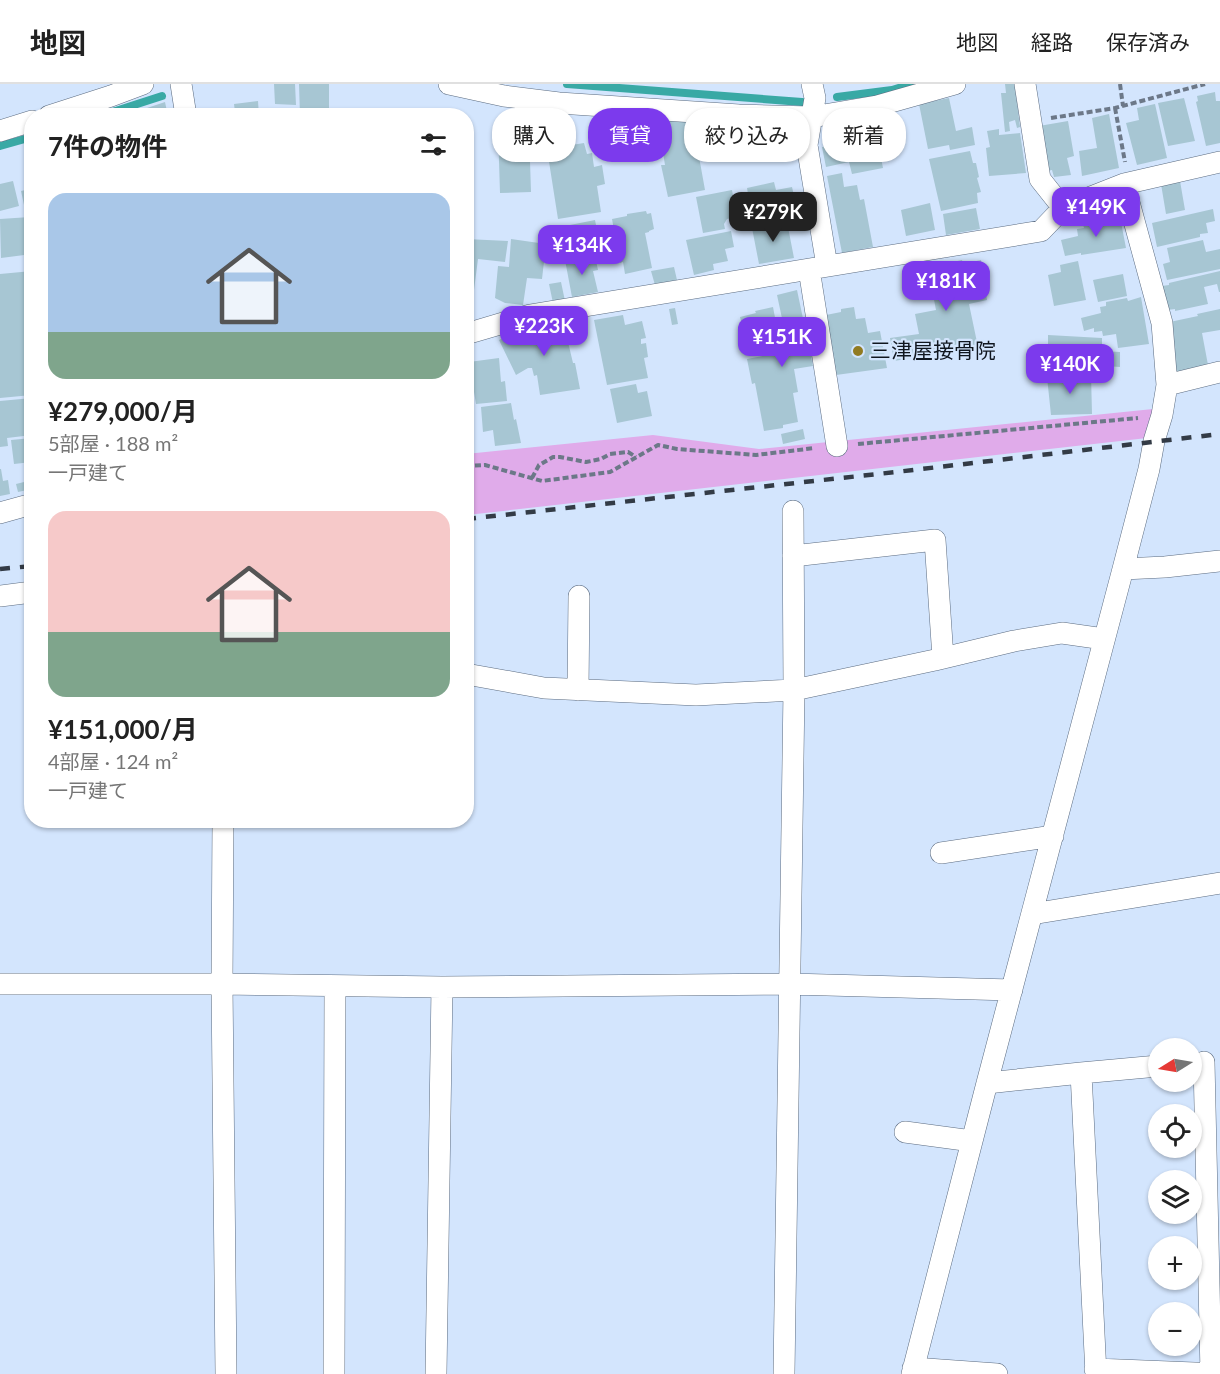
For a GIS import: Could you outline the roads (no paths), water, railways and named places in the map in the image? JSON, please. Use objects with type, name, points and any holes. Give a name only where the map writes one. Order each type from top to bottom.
[{"type":"street","points":[[74,108],[143,84]]},
{"type":"street","points":[[181,84],[185,108]]},
{"type":"street","points":[[449,84],[504,96],[559,103],[740,115],[812,117],[878,106],[955,84]]},
{"type":"street","points":[[812,84],[815,98],[807,145],[837,446]]},
{"type":"street","points":[[1025,84],[1040,179],[1063,208]]},
{"type":"street","points":[[0,131],[24,124]]},
{"type":"street","points":[[474,332],[530,315],[1041,231],[1063,208],[1127,183],[1220,162]]},
{"type":"street","points":[[997,1374],[913,1371],[1162,415],[1167,386],[1162,323],[1127,183]]},
{"type":"street","points":[[1167,386],[1220,372]]},
{"type":"street","points":[[0,513],[24,506]]},
{"type":"street","points":[[784,1374],[794,690],[793,511]]},
{"type":"street","points":[[794,556],[935,540],[943,658]]},
{"type":"street","points":[[1123,569],[1220,561]]},
{"type":"street","points":[[0,596],[24,593]]},
{"type":"street","points":[[578,690],[579,596]]},
{"type":"street","points":[[474,675],[544,688],[578,690],[696,695],[794,690],[1014,641],[1062,633],[1104,639]]},
{"type":"street","points":[[223,828],[222,984],[226,1374]]},
{"type":"street","points":[[941,853],[1053,836]]},
{"type":"street","points":[[1032,914],[1220,883]]},
{"type":"street","points":[[0,984],[442,987],[790,984],[1012,990]]},
{"type":"street","points":[[334,1374],[335,986]]},
{"type":"street","points":[[436,1374],[442,987]]},
{"type":"street","points":[[1205,1062],[1211,1373]]},
{"type":"street","points":[[987,1083],[1148,1067]]},
{"type":"street","points":[[1081,1073],[1096,1371],[1220,1374]]},
{"type":"street","points":[[905,1132],[972,1142]]},
{"type":"waterway","points":[[567,84],[802,102]]},
{"type":"waterway","points":[[837,97],[892,90],[912,84]]},
{"type":"waterway","points":[[125,108],[162,96]]},
{"type":"waterway","points":[[0,146],[24,139]]},
{"type":"railway","points":[[474,518],[1220,434]]},
{"type":"railway","points":[[0,569],[24,567]]},
{"type":"place","name":"三津屋接骨院","points":[[858,351]]}]
